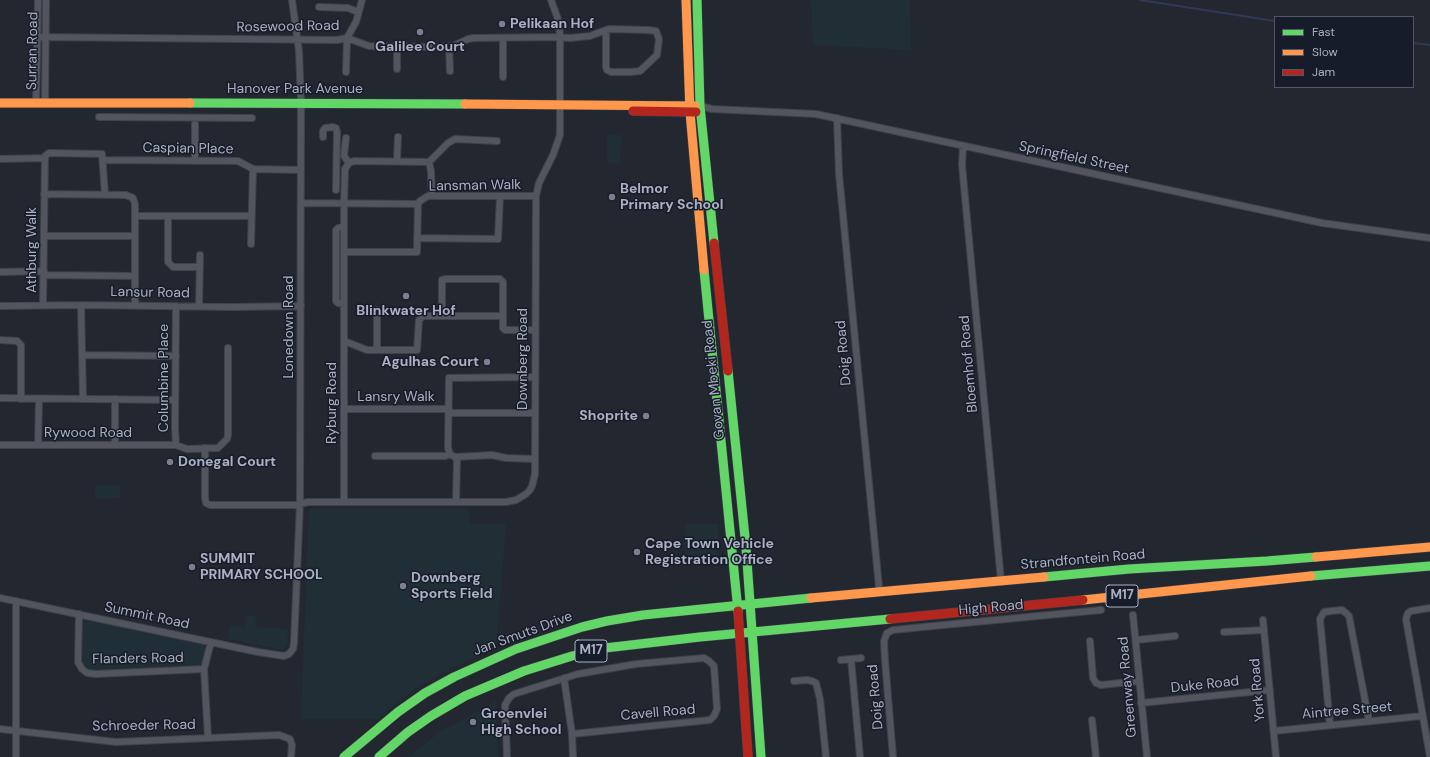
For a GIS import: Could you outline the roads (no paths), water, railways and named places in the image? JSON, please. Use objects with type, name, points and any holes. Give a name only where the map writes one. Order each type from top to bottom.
[{"type":"main road","name":"Govan Mbeki Road","points":[[686,0],[690,109],[709,321],[741,633],[748,757]]},
{"type":"main road","name":"Govan Mbeki Road","points":[[697,0],[700,109],[742,500],[753,631],[761,757]]},
{"type":"main road","name":"Hanover Park Avenue","points":[[0,103],[560,104],[590,105],[625,111],[700,109]]},
{"type":"main road","name":"Strandfontein Road","points":[[738,605],[1129,569],[1245,562],[1430,547]]},
{"type":"main road","name":"M17","points":[[379,757],[408,732],[431,716],[465,696],[524,671],[572,656],[605,648],[644,642],[1077,601],[1295,577],[1430,566]]},
{"type":"main road","name":"Jan Smuts Drive","points":[[344,757],[366,737],[398,712],[425,694],[460,673],[516,648],[582,627],[607,622],[643,616],[738,605]]},
{"type":"street","name":"Surran Road","points":[[38,0],[37,37],[40,103]]},
{"type":"street","name":"Surran Road","points":[[40,103],[46,0]]},
{"type":"street","name":"Lonedown Road","points":[[289,654],[293,649],[294,643],[300,503],[301,103],[297,39],[292,0]]},
{"type":"street","points":[[331,0],[331,7]]},
{"type":"street","points":[[346,72],[347,38],[353,28],[362,0]]},
{"type":"street","name":"Downberg Road","points":[[300,503],[506,502],[516,500],[526,494],[532,486],[535,474],[534,413],[536,196],[539,183],[553,155],[560,135],[559,22],[551,0]]},
{"type":"street","points":[[320,7],[348,8],[358,12]]},
{"type":"street","name":"Rosewood Road","points":[[37,37],[337,40],[347,38],[369,46],[397,47],[449,46],[471,38],[570,38],[590,36],[606,30],[610,29],[648,30],[656,31],[659,39],[657,55],[640,71],[616,72],[607,70],[606,30]]},
{"type":"street","points":[[502,77],[503,38]]},
{"type":"street","points":[[449,46],[450,71]]},
{"type":"street","points":[[397,47],[397,69]]},
{"type":"street","points":[[218,103],[218,118]]},
{"type":"street","name":"Springfield Street","points":[[700,109],[802,112],[837,118],[1322,223],[1430,238]]},
{"type":"street","points":[[99,118],[252,118]]},
{"type":"street","name":"Doig Road","points":[[837,118],[840,174],[878,587]]},
{"type":"street","points":[[195,124],[195,161]]},
{"type":"street","points":[[323,137],[323,131],[325,128],[336,128],[336,190]]},
{"type":"street","points":[[397,161],[398,137]]},
{"type":"street","points":[[346,138],[344,156],[348,163],[354,161],[429,162],[448,142],[455,139],[497,141]]},
{"type":"street","name":"Bloemhof Road","points":[[963,146],[962,165],[1001,581]]},
{"type":"street","points":[[0,158],[44,158],[48,154],[102,154],[105,194]]},
{"type":"street","name":"Athburg Walk","points":[[43,305],[44,158]]},
{"type":"street","name":"Caspian Place","points":[[103,160],[238,161],[252,170]]},
{"type":"street","points":[[429,162],[431,170],[432,196]]},
{"type":"street","name":"Ryburg Road","points":[[344,502],[344,203],[345,168],[348,163]]},
{"type":"street","points":[[251,244],[252,170],[300,170]]},
{"type":"street","points":[[336,176],[345,176]]},
{"type":"street","name":"Athburg Walk","points":[[44,194],[105,194],[131,196],[135,201],[135,305]]},
{"type":"street","name":"Lansman Walk","points":[[418,204],[420,200],[432,196],[536,196]]},
{"type":"street","points":[[417,238],[498,239],[500,196]]},
{"type":"street","points":[[301,203],[418,204],[417,252],[344,252]]},
{"type":"street","points":[[135,216],[251,216]]},
{"type":"street","points":[[168,216],[168,262],[173,267],[200,267]]},
{"type":"street","name":"Ryburg Road","points":[[344,226],[336,230],[336,301],[344,304]]},
{"type":"street","points":[[44,236],[135,236]]},
{"type":"street","points":[[199,306],[200,255]]},
{"type":"street","points":[[0,272],[135,276]]},
{"type":"street","points":[[442,315],[442,280],[501,279],[503,282],[503,328],[505,330],[535,330]]},
{"type":"street","points":[[81,305],[83,399]]},
{"type":"street","name":"Lansur Road","points":[[0,306],[300,306]]},
{"type":"street","name":"Columbine Place","points":[[176,306],[176,446],[188,449],[218,448],[227,439],[228,348]]},
{"type":"street","points":[[377,310],[377,350]]},
{"type":"street","points":[[344,341],[365,349],[417,350],[420,318],[425,315],[503,316]]},
{"type":"street","points":[[0,340],[17,341],[21,345],[21,399]]},
{"type":"street","points":[[83,355],[176,356]]},
{"type":"street","name":"Lansry Walk","points":[[456,502],[456,460],[448,448],[449,378],[535,377]]},
{"type":"street","points":[[0,398],[175,400]]},
{"type":"street","points":[[38,445],[39,399]]},
{"type":"street","points":[[115,399],[115,445]]},
{"type":"street","name":"Lansry Walk","points":[[344,409],[534,413]]},
{"type":"street","name":"Rywood Road","points":[[0,445],[176,446]]},
{"type":"street","points":[[205,448],[204,498],[206,503],[295,505],[300,503]]},
{"type":"street","points":[[375,456],[492,455],[506,458],[535,459]]},
{"type":"street","name":"Summit Road","points":[[0,598],[277,656],[289,654]]},
{"type":"street","points":[[16,601],[16,757]]},
{"type":"street","points":[[1430,608],[1411,611],[1408,613],[1406,619],[1430,757]]},
{"type":"street","name":"High Road","points":[[885,635],[893,630],[1101,610]]},
{"type":"street","points":[[1330,725],[1320,619],[1324,612],[1331,611],[1342,610],[1348,616],[1368,721]]},
{"type":"street","name":"Flanders Road","points":[[79,614],[78,662],[82,669],[87,673],[96,674],[204,669]]},
{"type":"street","name":"Greenway Road","points":[[1133,615],[1146,757]]},
{"type":"street","name":"York Road","points":[[1263,620],[1276,757]]},
{"type":"street","points":[[1224,632],[1264,630]]},
{"type":"street","name":"Doig Road","points":[[885,635],[886,680],[893,757]]},
{"type":"street","points":[[1136,640],[1175,636]]},
{"type":"street","points":[[208,737],[204,669],[211,642]]},
{"type":"street","points":[[1090,642],[1093,678],[1096,683],[1101,685],[1139,681]]},
{"type":"street","name":"Cavell Road","points":[[564,678],[607,668],[704,658],[710,661],[714,666],[717,709],[714,716],[710,720],[572,734]]},
{"type":"street","points":[[841,660],[861,658]]},
{"type":"street","points":[[851,659],[860,757]]},
{"type":"street","points":[[506,757],[506,701],[514,694],[564,678],[572,734],[573,757]]},
{"type":"street","points":[[794,681],[807,680],[816,683],[820,699],[826,757]]},
{"type":"street","name":"Duke Road","points":[[1141,703],[1270,690]]},
{"type":"street","name":"Aintree Street","points":[[1274,731],[1422,716]]},
{"type":"street","points":[[1092,720],[1096,757]]},
{"type":"street","name":"Schroeder Road","points":[[0,729],[116,742],[279,735],[289,738],[292,745],[291,757]]},
{"type":"waterway","points":[[1140,0],[1274,21]]},
{"type":"waterway","points":[[1414,43],[1430,45]]},
{"type":"place","name":"Pelikaan Hof","points":[[502,24]]},
{"type":"place","name":"Galilee Court","points":[[420,32]]},
{"type":"place","name":"Belmor Primary School","points":[[612,197]]},
{"type":"place","name":"Blinkwater Hof","points":[[406,296]]},
{"type":"place","name":"Agulhas Court","points":[[487,362]]},
{"type":"place","name":"Shoprite","points":[[646,416]]},
{"type":"place","name":"Donegal Court","points":[[170,462]]},
{"type":"place","name":"Cape Town Vehicle Registration Office","points":[[637,552]]},
{"type":"place","name":"SUMMIT PRIMARY SCHOOL","points":[[192,567]]},
{"type":"place","name":"Downberg Sports Field","points":[[403,586]]},
{"type":"place","name":"Groenvlei High School","points":[[473,722]]}]
